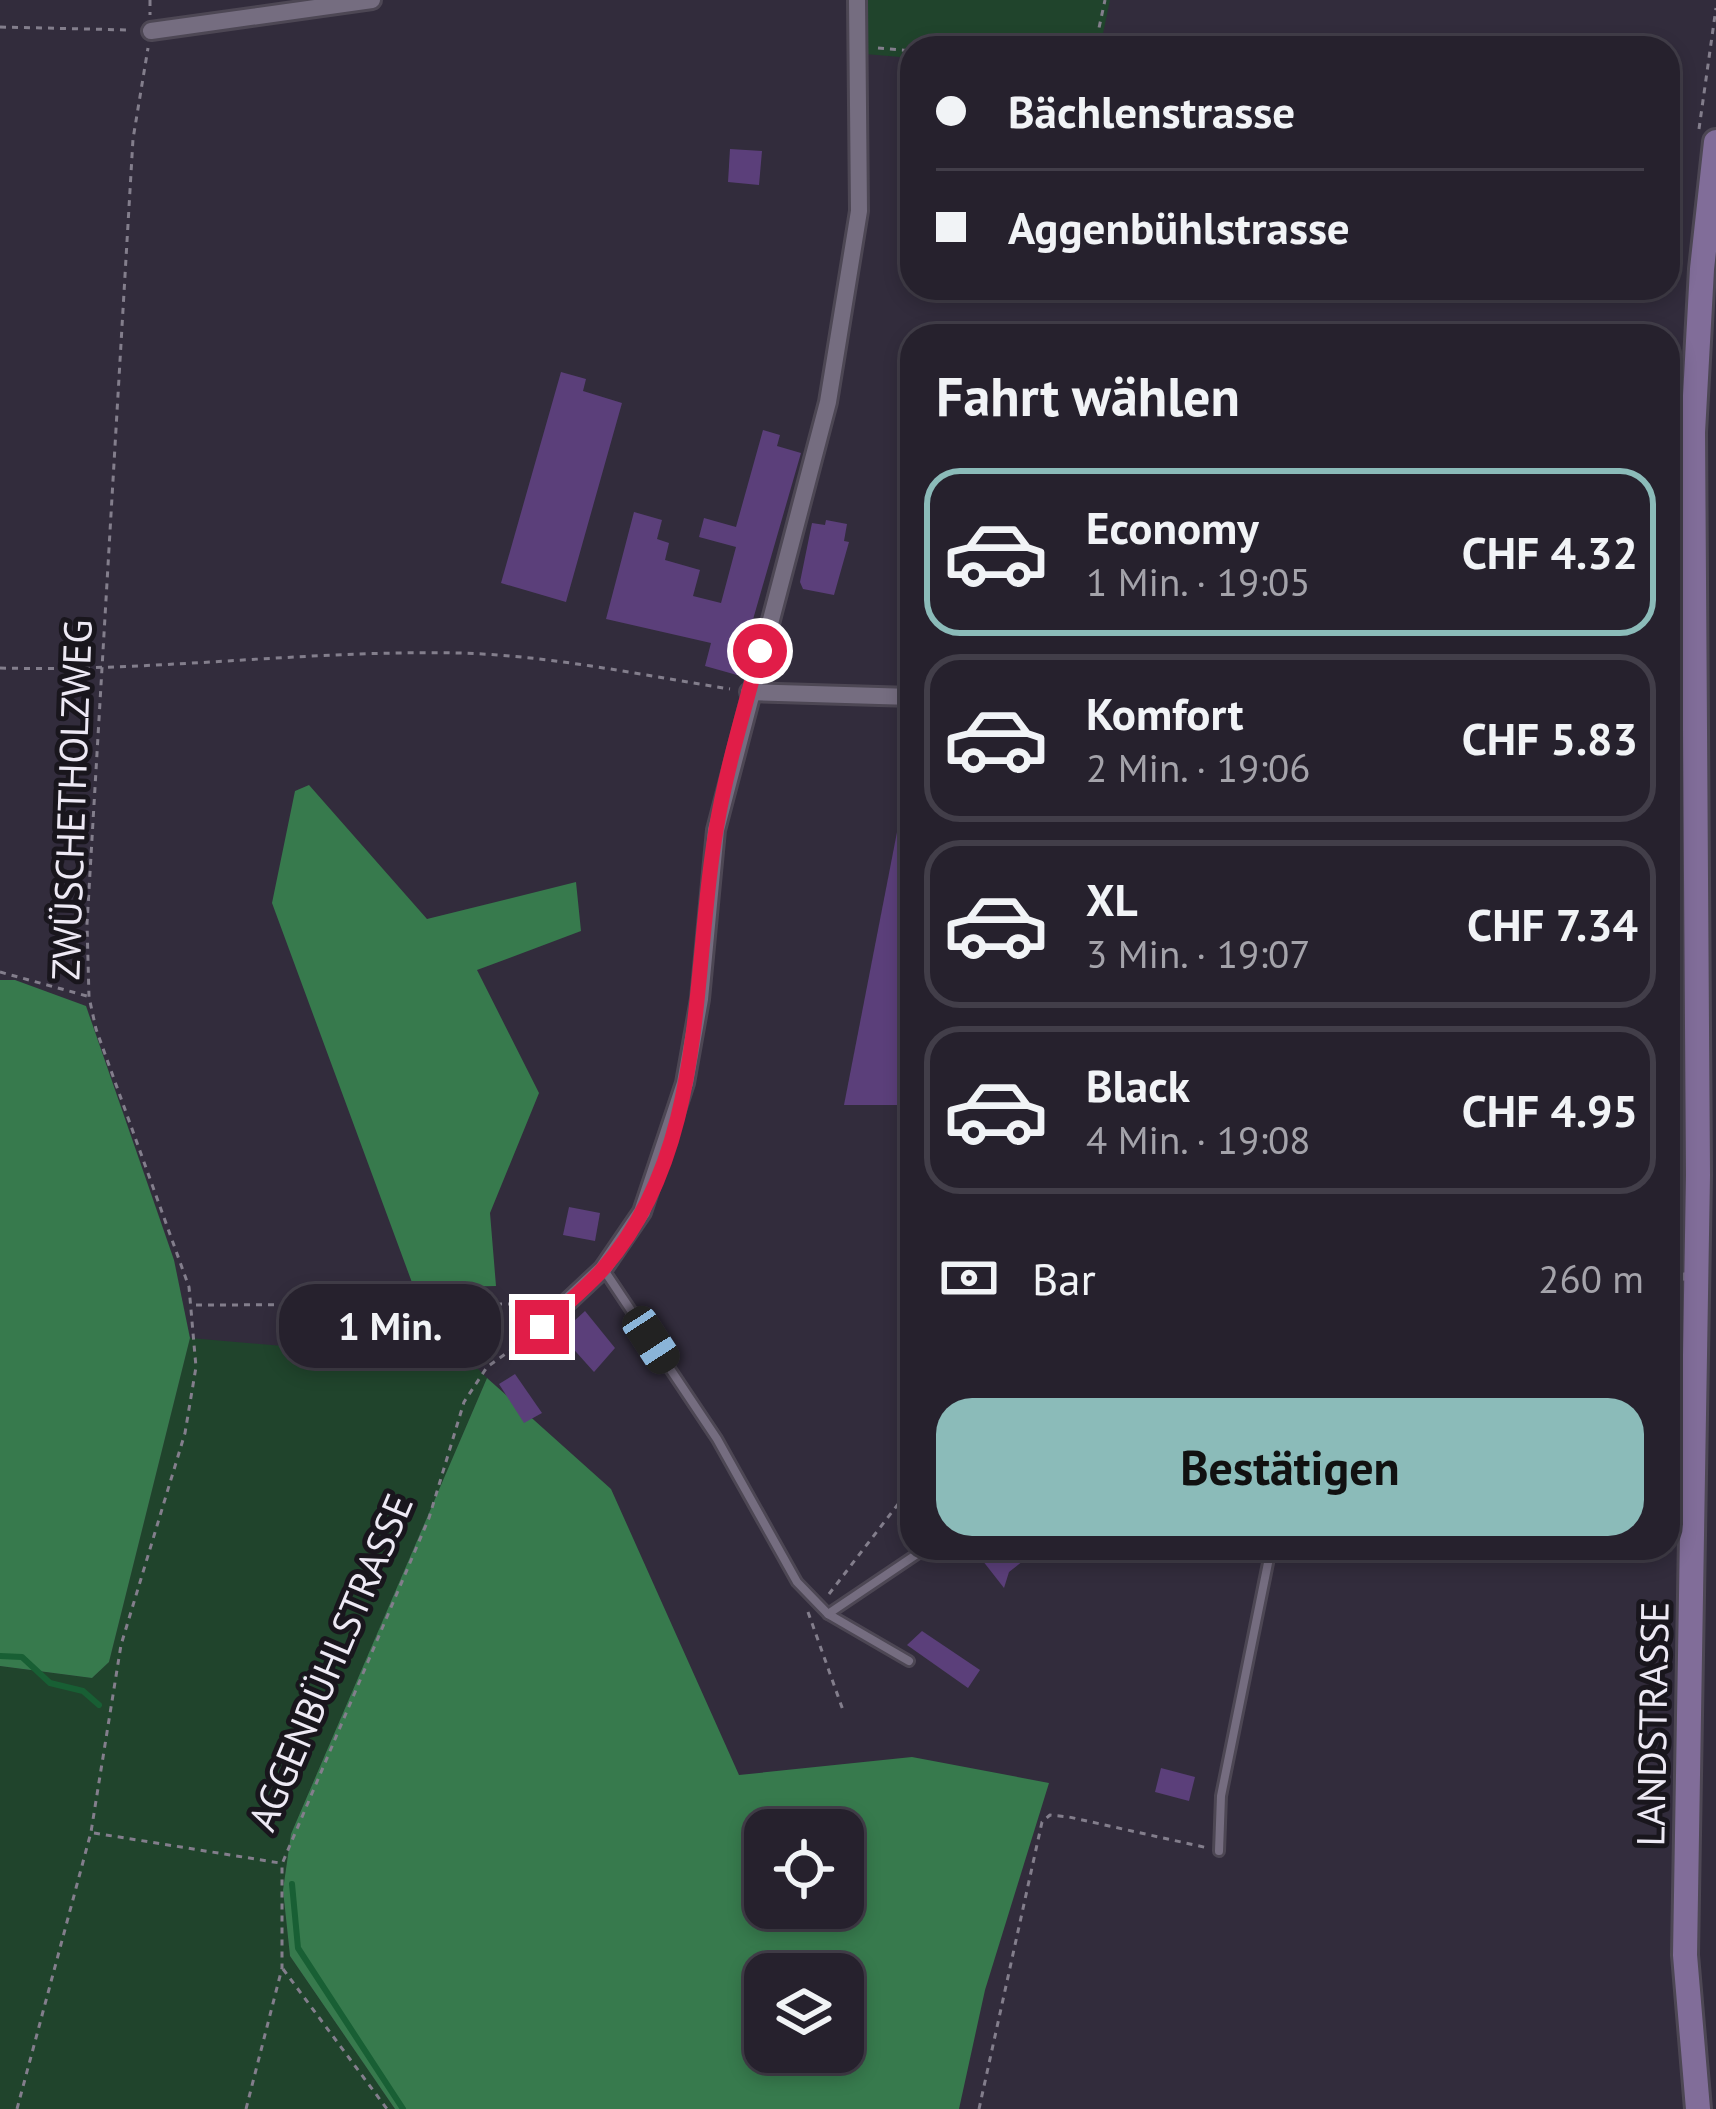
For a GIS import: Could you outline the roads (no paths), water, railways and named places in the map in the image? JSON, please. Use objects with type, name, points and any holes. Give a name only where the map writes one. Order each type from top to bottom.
[{"type":"main road","name":"LANDSTRASSE","points":[[1696,2097],[1685,1955],[1696,1276],[1693,432],[1702,269],[1716,142]]},
{"type":"street","points":[[151,31],[372,0]]},
{"type":"street","points":[[549,1320],[603,1269],[642,1212],[685,1083],[700,999],[716,830],[831,381],[859,211],[857,0]]},
{"type":"street","points":[[749,692],[900,697]]},
{"type":"street","points":[[1680,694],[1695,694]]},
{"type":"lane","points":[[603,1269],[717,1439],[797,1582],[829,1613],[909,1660]]},
{"type":"lane","points":[[1680,1277],[1696,1276]]},
{"type":"lane","points":[[829,1613],[908,1560]]},
{"type":"lane","points":[[1219,1851],[1221,1796],[1269,1560]]},
{"type":"waterway","points":[[0,1656],[22,1657],[50,1683],[83,1691],[99,1705]]},
{"type":"waterway","points":[[292,1884],[298,1948],[403,2109]]}]
